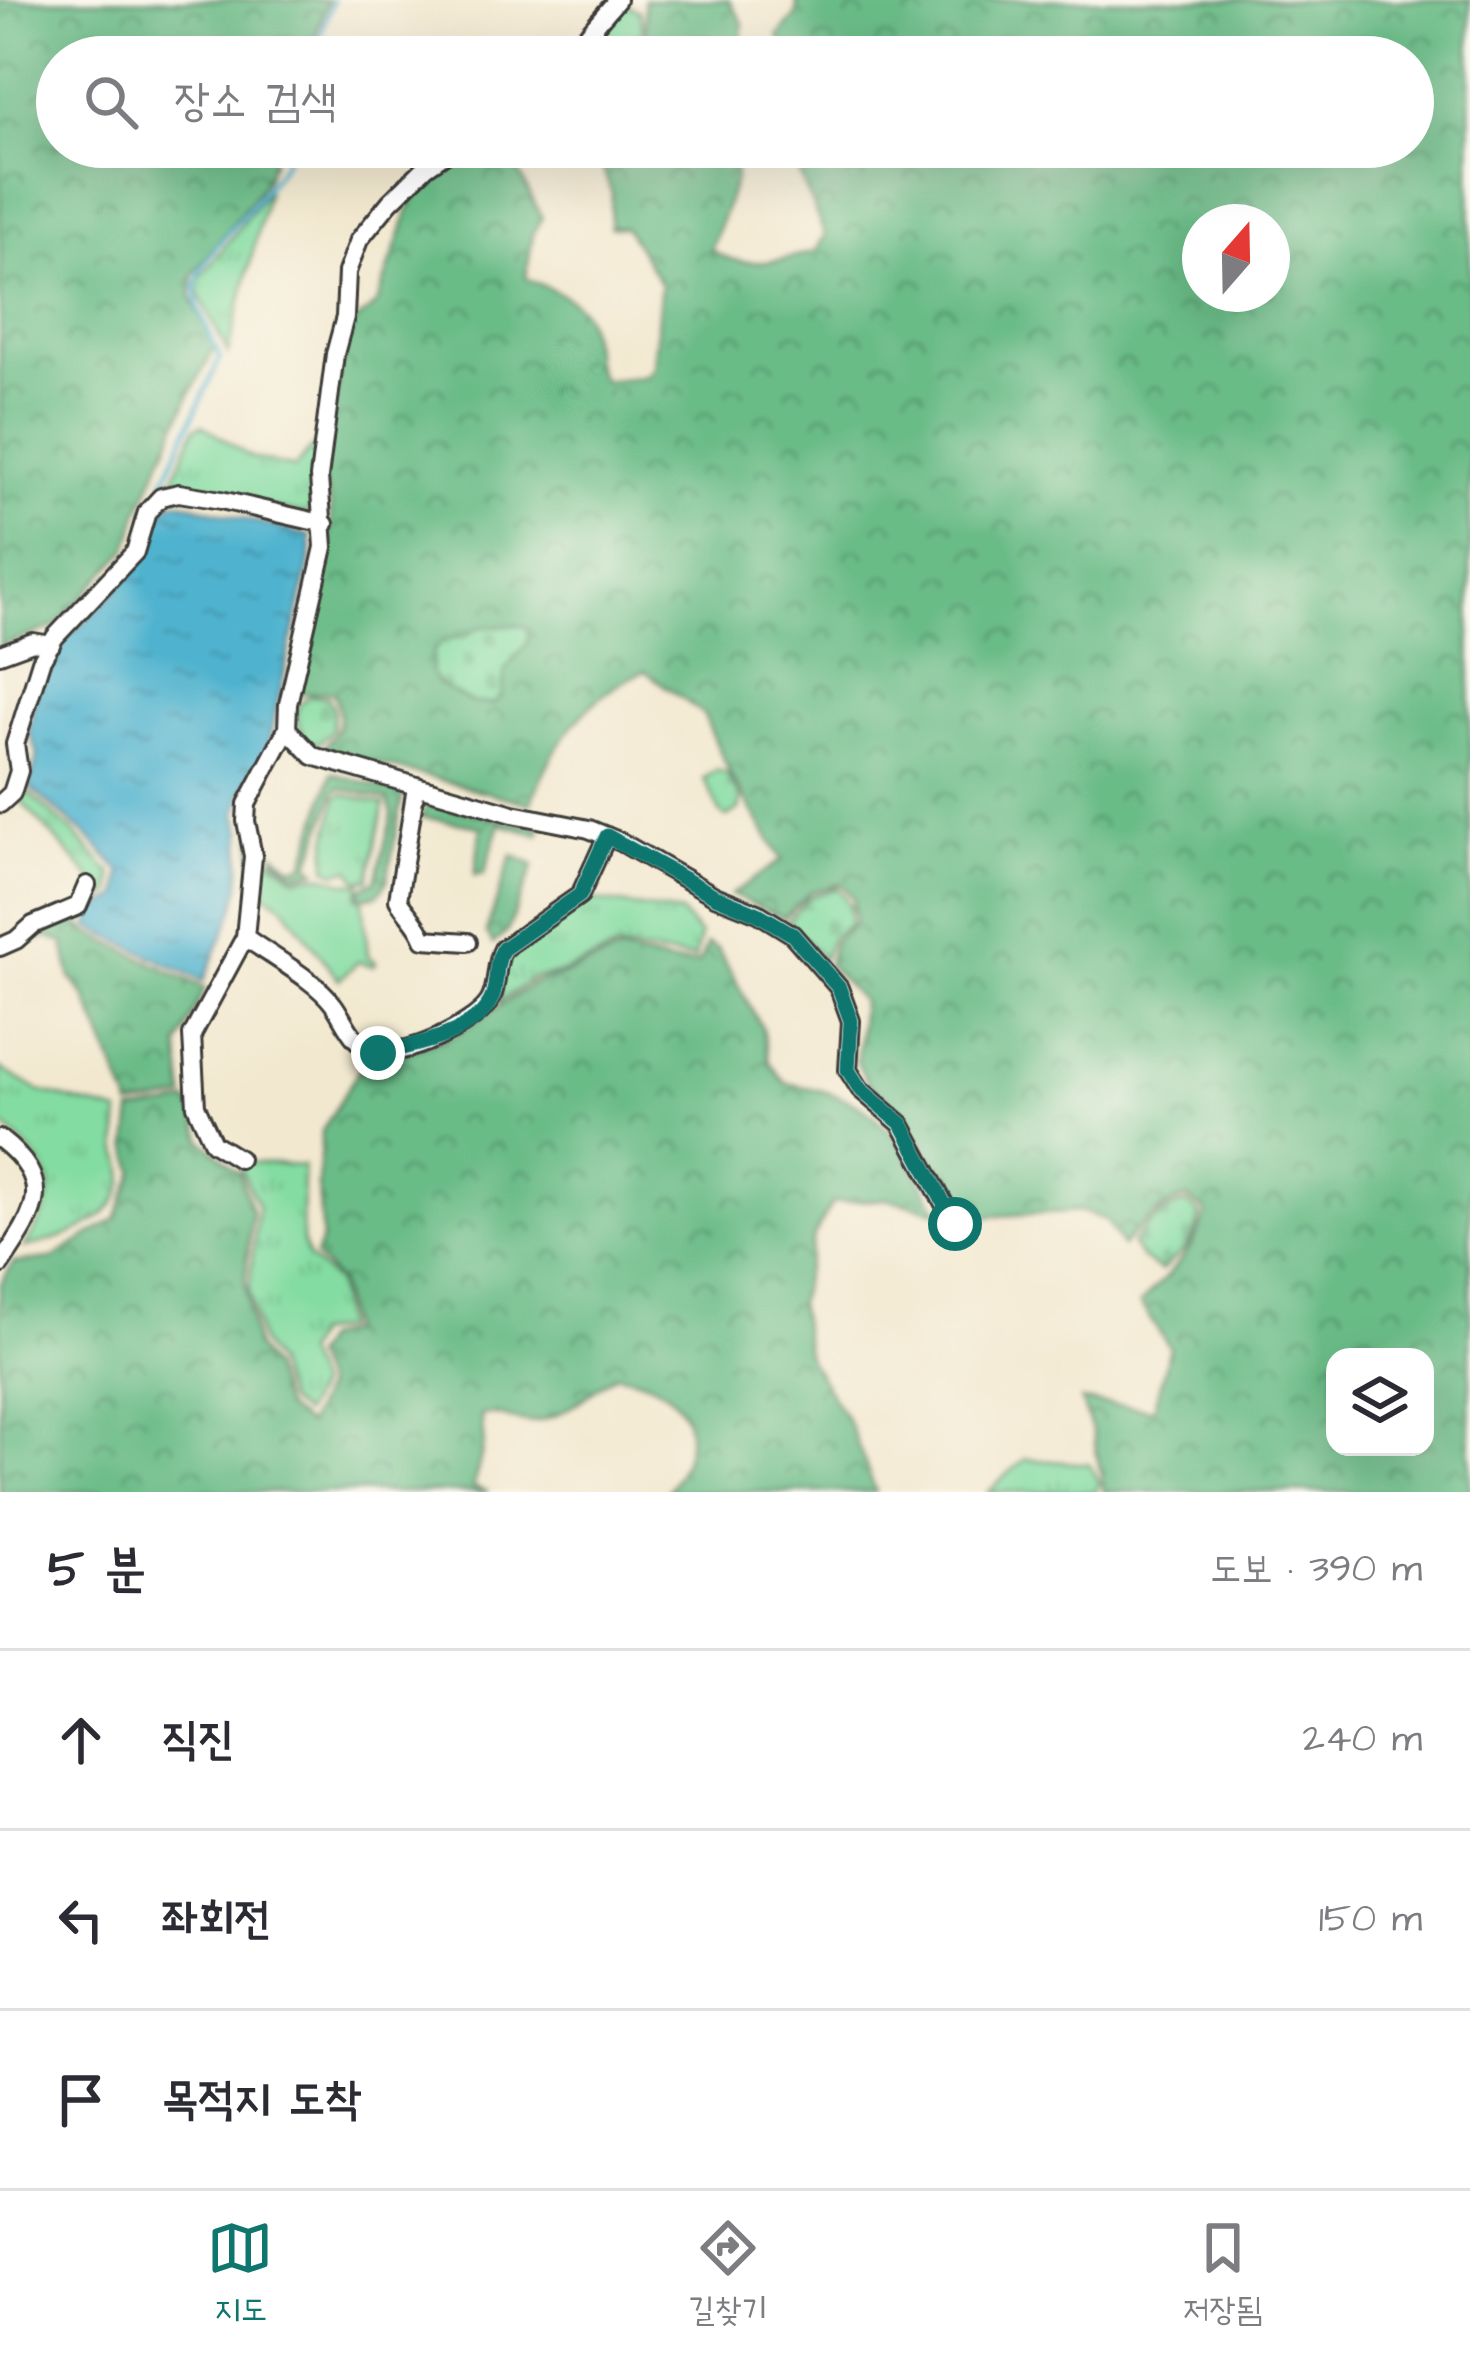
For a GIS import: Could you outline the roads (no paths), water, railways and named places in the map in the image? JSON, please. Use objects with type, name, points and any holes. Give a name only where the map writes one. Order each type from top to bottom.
[{"type":"street","points":[[586,36],[616,0]]},
{"type":"street","points":[[238,1159],[213,1143],[196,1106],[192,1035],[244,937],[254,856],[247,804],[287,729],[288,704],[324,547],[319,477],[335,355],[345,317],[347,272],[358,240],[425,168]]},
{"type":"street","points":[[0,804],[12,793],[19,771],[15,745],[50,646],[135,552],[147,512],[161,497],[178,493],[221,500],[325,524]]},
{"type":"street","points":[[0,654],[33,642],[50,646]]},
{"type":"street","points":[[287,729],[313,756],[607,836],[792,934],[839,988],[851,1021],[848,1070],[860,1089],[902,1124],[955,1224]]},
{"type":"street","points":[[416,787],[398,900],[417,921],[424,939],[469,942]]},
{"type":"street","points":[[244,937],[329,999],[340,1021],[369,1049],[378,1053],[421,1044],[460,1030],[487,1005],[503,949],[580,895],[607,836]]},
{"type":"street","points":[[0,947],[32,925],[67,914],[78,906],[87,885]]},
{"type":"street","points":[[0,1139],[33,1172],[37,1198],[31,1218],[0,1265]]},
{"type":"water","points":[[178,501],[310,536],[311,556],[267,749],[243,792],[237,814],[242,830],[240,886],[204,981],[89,927],[91,911],[119,897],[121,872],[29,787],[38,754],[29,731],[34,702],[61,644],[143,559],[153,518]]},
{"type":"waterway","points":[[320,36],[333,0]]},
{"type":"waterway","points":[[163,483],[220,358],[198,304],[200,273],[280,168]]}]
